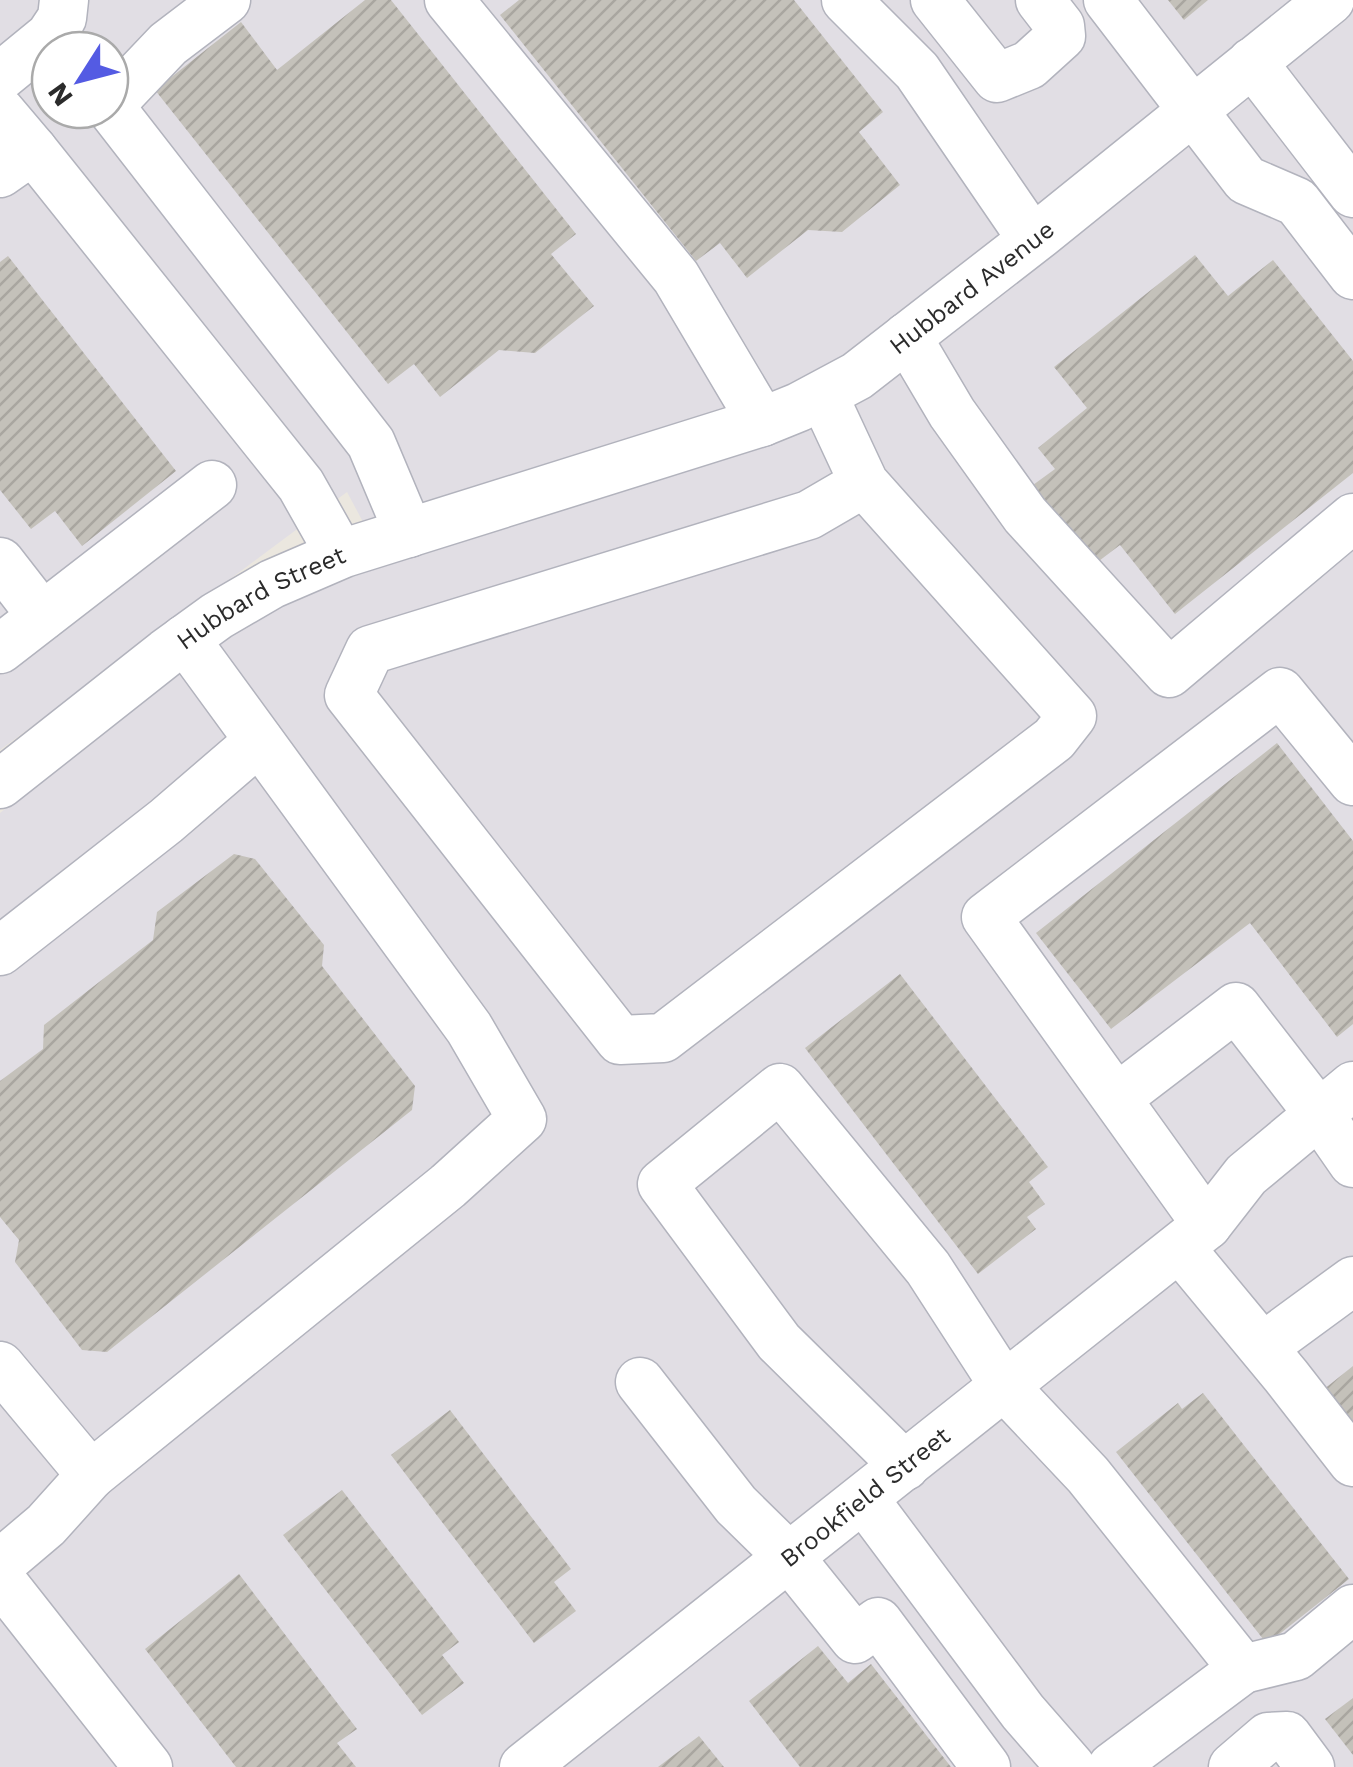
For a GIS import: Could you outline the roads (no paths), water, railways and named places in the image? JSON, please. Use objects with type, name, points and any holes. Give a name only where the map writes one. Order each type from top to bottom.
[{"type":"street","points":[[0,77],[50,36],[62,18],[64,0]]},
{"type":"street","points":[[130,85],[168,44],[226,0]]},
{"type":"street","points":[[448,0],[676,277],[762,422]]},
{"type":"street","points":[[846,0],[917,71],[1032,240]]},
{"type":"street","points":[[935,0],[998,78],[1029,65],[1062,36],[1060,26],[1040,0]]},
{"type":"street","points":[[1108,0],[1246,180],[1298,202],[1353,276]]},
{"type":"street","name":"Hubbard Avenue","points":[[563,484],[762,422],[799,408],[857,376],[1330,0]]},
{"type":"street","points":[[1252,62],[1353,193]]},
{"type":"street","points":[[0,111],[16,162],[57,178],[301,485],[340,554]]},
{"type":"street","points":[[129,130],[372,442],[409,532]]},
{"type":"street","points":[[907,337],[952,414],[1025,515],[1169,672],[1353,518]]},
{"type":"street","points":[[822,395],[864,482],[1072,716],[1054,739],[664,1038],[620,1040],[349,695],[370,650],[809,514],[864,482]]},
{"type":"street","name":"Hubbard Street","points":[[0,784],[185,639],[272,584],[340,554],[563,484]]},
{"type":"street","points":[[0,649],[212,485]]},
{"type":"street","points":[[0,562],[42,616]]},
{"type":"street","points":[[0,1564],[46,1524],[91,1475],[448,1186],[522,1118],[469,1028],[185,639]]},
{"type":"street","points":[[1353,781],[1280,692],[986,916],[1117,1098],[1194,1236],[1263,1347],[1353,1462]]},
{"type":"street","points":[[0,951],[166,821],[260,741]]},
{"type":"street","points":[[1117,1098],[1236,1007],[1336,1100],[1353,1163]]},
{"type":"street","points":[[905,1466],[779,1342],[662,1184],[780,1088],[928,1268],[1005,1387],[1088,1476],[1243,1669]]},
{"type":"street","name":"Brookfield Street","points":[[546,1760],[790,1558],[1194,1236],[1246,1175],[1336,1100]]},
{"type":"street","points":[[1263,1347],[1353,1281]]},
{"type":"street","points":[[0,1366],[91,1475]]},
{"type":"street","points":[[640,1382],[736,1505],[790,1558],[855,1639],[878,1622],[986,1767]]},
{"type":"street","points":[[864,1499],[1023,1712],[1071,1767]]},
{"type":"street","points":[[0,1579],[148,1767]]},
{"type":"street","points":[[1112,1767],[1243,1669],[1296,1656],[1353,1609]]},
{"type":"street","points":[[1233,1767],[1268,1737],[1286,1736],[1310,1767]]}]
